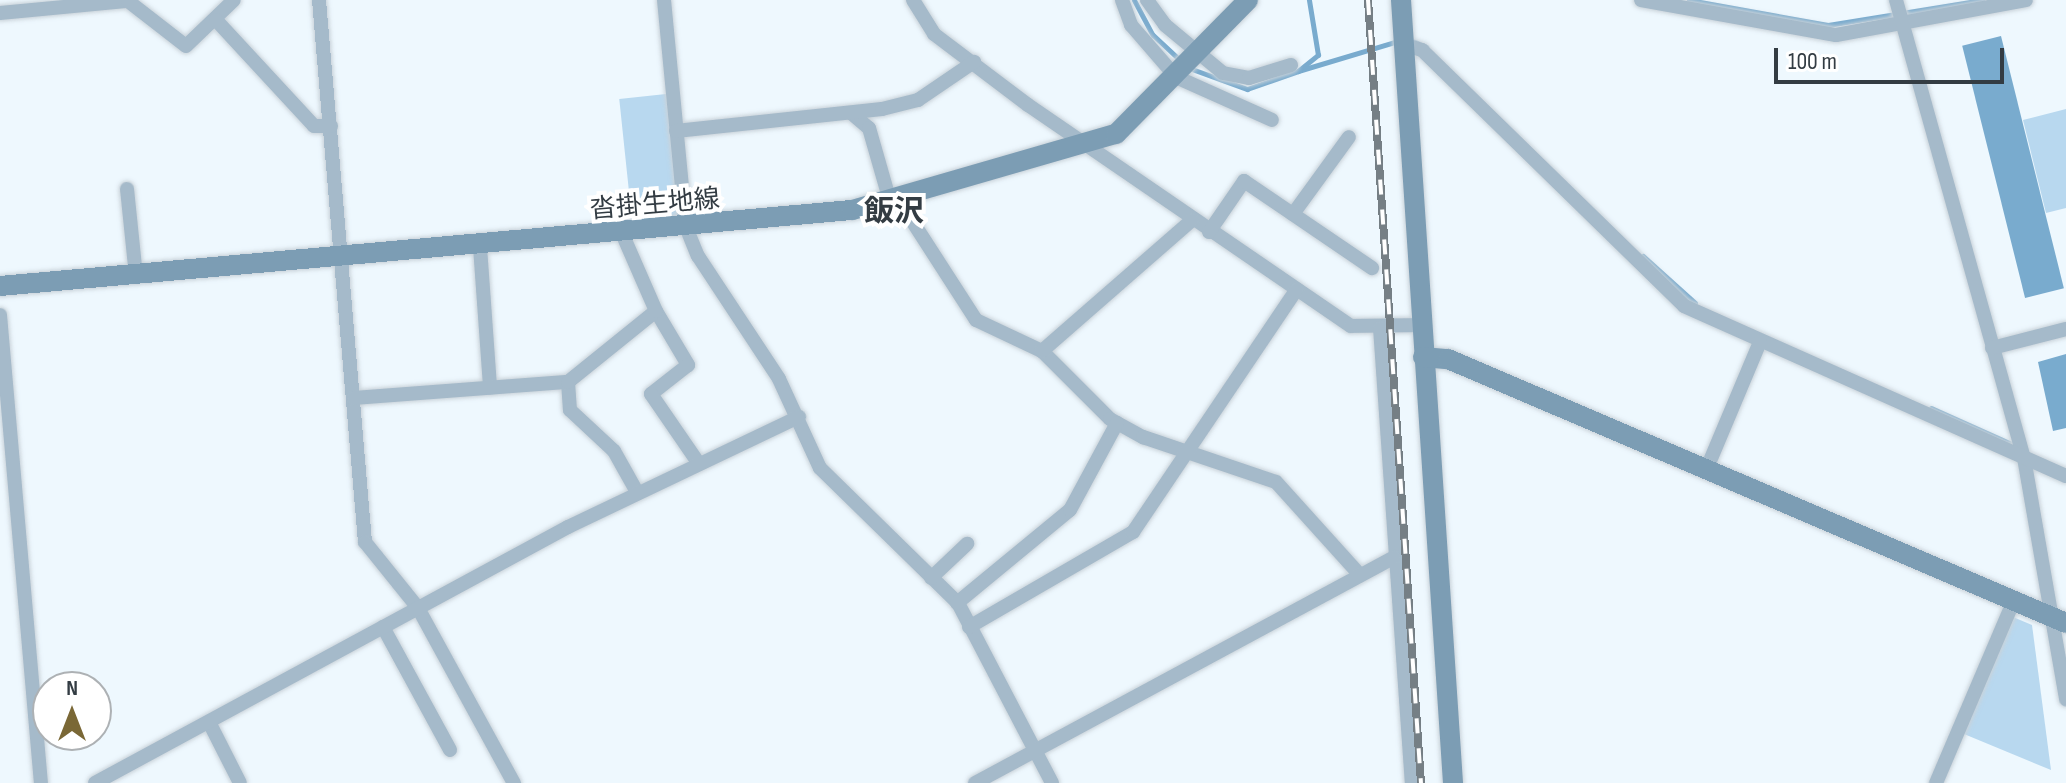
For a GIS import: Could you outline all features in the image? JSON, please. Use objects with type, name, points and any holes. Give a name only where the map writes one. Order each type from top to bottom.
[{"type":"street","points":[[0,13],[128,1],[186,46],[234,0]]},
{"type":"street","points":[[319,0],[365,542],[418,608],[514,783]]},
{"type":"street","points":[[664,0],[686,227],[799,417],[820,468],[957,603],[1052,783]]},
{"type":"street","points":[[913,0],[934,34],[1084,145],[1351,326],[1380,328],[1420,325]]},
{"type":"street","points":[[1122,0],[1131,25],[1272,120]]},
{"type":"street","points":[[1147,0],[1187,65],[1249,78],[1291,65]]},
{"type":"street","name":"沓掛生地線","points":[[0,286],[480,247],[686,227],[894,200],[1116,134],[1248,0]]},
{"type":"street","points":[[1401,0],[1420,325],[1453,783]]},
{"type":"street","points":[[1641,0],[1836,35],[2026,0]]},
{"type":"street","points":[[1896,0],[2024,458],[2060,620],[2066,699]]},
{"type":"street","points":[[216,20],[314,126],[331,126]]},
{"type":"street","points":[[1403,44],[1422,50],[1684,306],[2066,476]]},
{"type":"street","points":[[676,131],[851,113],[918,100],[974,62]]},
{"type":"street","points":[[851,113],[869,128],[894,200],[976,320],[1042,351],[1117,423],[1187,456],[1276,482],[1360,575]]},
{"type":"street","points":[[1293,214],[1349,137]]},
{"type":"street","points":[[1209,232],[1244,181],[1372,268]]},
{"type":"street","points":[[127,189],[136,276]]},
{"type":"street","points":[[1042,351],[1192,220]]},
{"type":"street","points":[[622,233],[656,311],[688,365],[651,394],[697,461]]},
{"type":"street","points":[[480,247],[490,388]]},
{"type":"street","points":[[969,627],[1133,532],[1296,290]]},
{"type":"street","points":[[354,398],[568,382],[656,311]]},
{"type":"street","points":[[0,315],[41,783]]},
{"type":"street","points":[[1380,328],[1412,783]]},
{"type":"street","points":[[1992,348],[2066,329]]},
{"type":"street","points":[[1707,468],[1760,342]]},
{"type":"street","points":[[1423,357],[1448,359],[2060,620]]},
{"type":"street","points":[[568,382],[570,410],[614,451],[637,492]]},
{"type":"street","points":[[95,783],[119,778],[209,722],[637,492],[697,461],[799,417]]},
{"type":"street","points":[[957,603],[1070,510],[1117,423]]},
{"type":"street","points":[[931,578],[967,544]]},
{"type":"street","points":[[975,783],[1394,557]]},
{"type":"street","points":[[1936,783],[2014,600]]},
{"type":"street","points":[[383,627],[450,750]]},
{"type":"street","points":[[209,722],[240,783]]},
{"type":"shaded area","points":[[2001,36],[2064,288],[2025,298],[1962,46]]},
{"type":"shaded area","points":[[666,94],[679,220],[633,225],[619,99]]},
{"type":"shaded area","points":[[2066,109],[2066,208],[2046,213],[2023,120]]},
{"type":"shaded area","points":[[2066,354],[2066,428],[2053,431],[2038,362]]},
{"type":"shaded area","points":[[2013,617],[2032,625],[2051,770],[1964,734]]},
{"type":"waterway","points":[[1134,0],[1153,35],[1182,62]]},
{"type":"waterway","points":[[1189,68],[1247,89],[1298,71],[1318,55],[1309,0]]},
{"type":"waterway","points":[[1689,0],[1828,25],[1982,0]]},
{"type":"waterway","points":[[1408,39],[1426,47]]},
{"type":"waterway","points":[[1298,71],[1398,41]]},
{"type":"waterway","points":[[1643,256],[1695,303]]},
{"type":"waterway","points":[[1931,408],[2016,446]]},
{"type":"railway","points":[[1368,0],[1421,783]]},
{"type":"district","name":"飯沢","points":[[894,212]]}]
